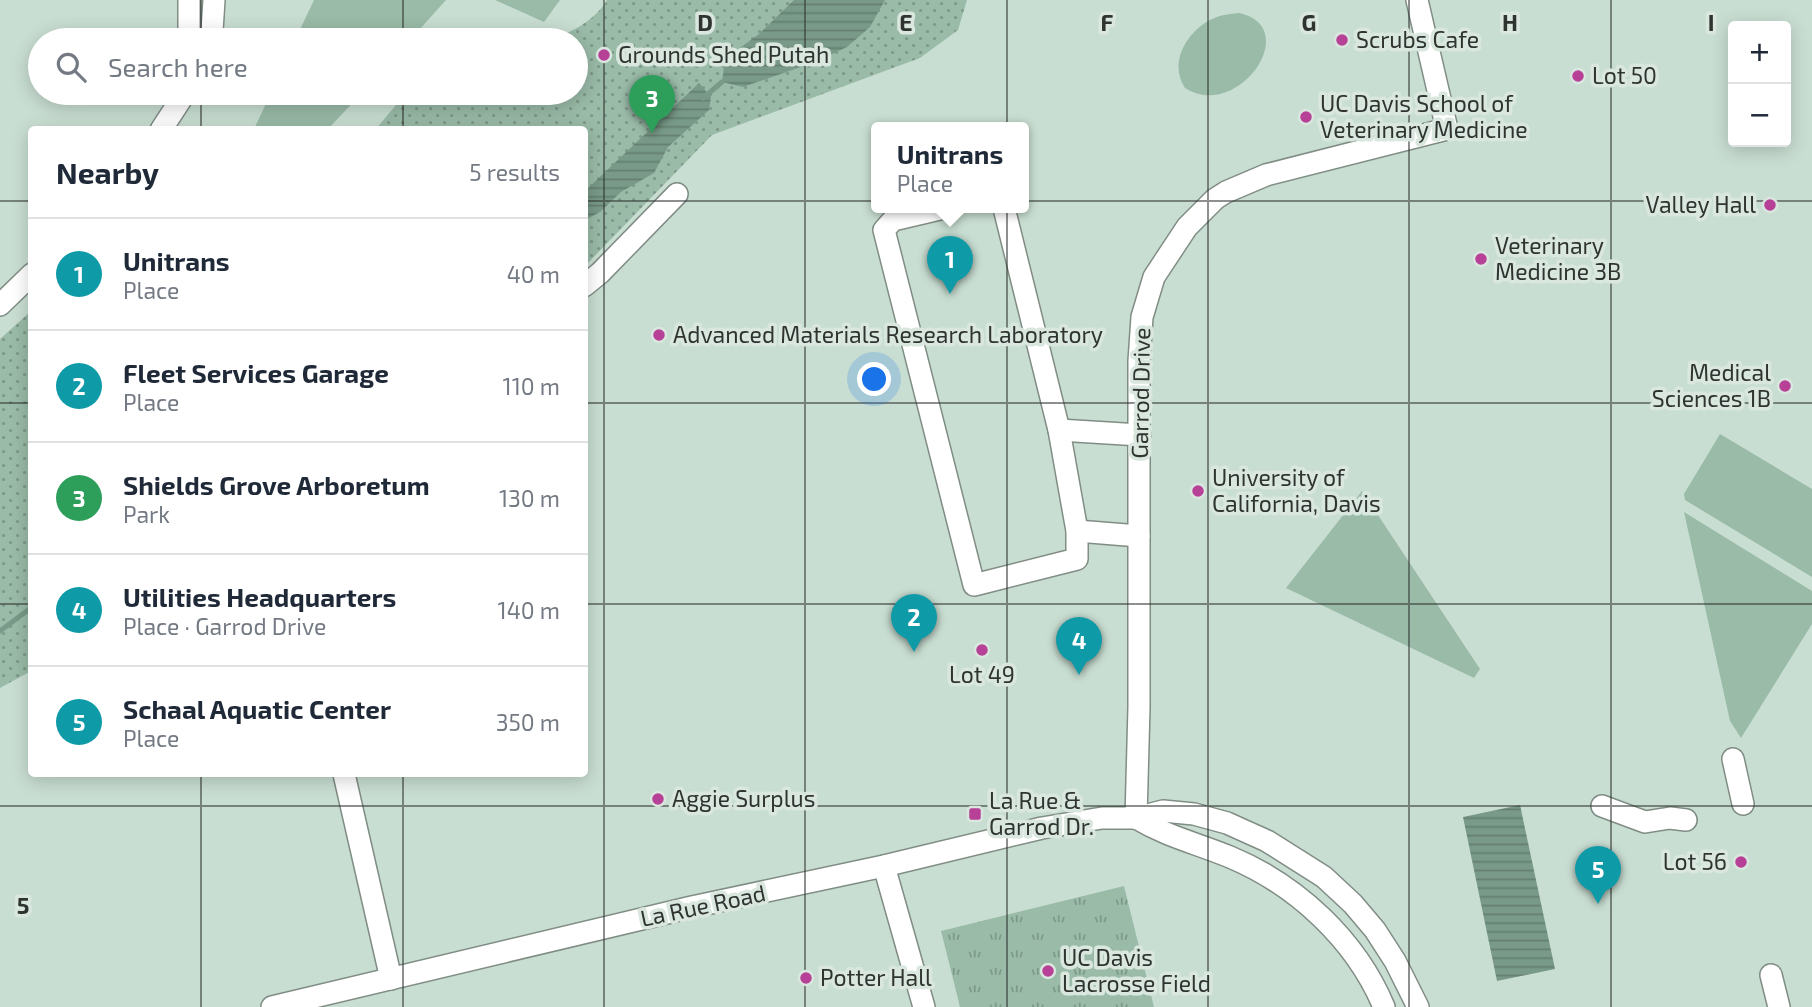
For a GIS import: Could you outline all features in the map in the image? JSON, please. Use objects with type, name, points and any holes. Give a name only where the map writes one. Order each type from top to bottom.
[{"type":"street","points":[[189,0],[189,28]]},
{"type":"street","points":[[212,28],[215,0]]},
{"type":"street","name":"Garrod Drive","points":[[1136,818],[1139,708],[1139,361],[1142,317],[1154,277],[1187,227],[1205,207],[1226,192],[1266,175],[1447,129],[1417,0]]},
{"type":"street","points":[[162,126],[169,105]]},
{"type":"street","points":[[164,126],[177,105]]},
{"type":"street","points":[[588,283],[677,194]]},
{"type":"street","points":[[922,213],[893,220],[884,230],[974,585],[1077,559],[1077,531],[1059,430],[1005,213]]},
{"type":"street","points":[[0,305],[28,278]]},
{"type":"street","points":[[1059,430],[1140,435]]},
{"type":"street","points":[[1077,531],[1139,536]]},
{"type":"street","points":[[1732,759],[1743,804]]},
{"type":"street","points":[[345,777],[391,979]]},
{"type":"street","points":[[1602,806],[1645,821],[1670,818],[1686,820]]},
{"type":"street","name":"La Rue Road","points":[[272,1007],[692,907],[1072,822],[1102,818],[1136,818],[1163,810],[1194,814],[1227,823],[1267,841],[1324,877],[1353,904],[1375,930],[1395,961],[1418,1007]]},
{"type":"street","name":"La Rue Road","points":[[1136,818],[1159,832],[1231,857],[1284,886],[1317,912],[1346,943],[1384,1007]]},
{"type":"street","points":[[884,866],[924,1007]]},
{"type":"street","points":[[1771,975],[1779,1007]]},
{"type":"shaded area","name":"University of California, Davis","points":[[0,0],[1812,0],[1812,1007],[0,1007]]},
{"type":"shaded area","points":[[794,0],[885,0],[870,27],[847,47],[818,61],[743,87],[722,82],[725,59],[759,34]]},
{"type":"shaded area","points":[[699,83],[711,97],[709,110],[668,147],[654,173],[621,192],[600,212],[588,218],[588,188]]},
{"type":"shaded area","points":[[1520,805],[1555,969],[1497,981],[1463,817]]},
{"type":"green space","points":[[314,0],[446,0],[421,28],[301,28]]},
{"type":"green space","points":[[495,0],[560,0],[544,22]]},
{"type":"green space","points":[[607,0],[967,0],[958,30],[920,58],[712,135],[588,263],[588,126],[378,126],[396,105],[588,105],[588,28],[576,28],[588,21]]},
{"type":"green space","points":[[1239,13],[1258,22],[1265,35],[1264,52],[1256,68],[1243,83],[1225,93],[1205,95],[1185,88],[1180,78],[1179,58],[1188,40],[1203,24],[1212,19]]},
{"type":"green space","points":[[265,105],[351,105],[331,126],[255,126]]},
{"type":"green space","points":[[28,314],[28,673],[0,688],[0,339]]},
{"type":"green space","points":[[1720,434],[1812,489],[1812,577],[1685,500],[1684,494]]},
{"type":"green space","points":[[1362,491],[1480,669],[1474,678],[1286,588]]},
{"type":"green space","points":[[1684,512],[1812,591],[1812,624],[1741,738],[1730,721]]},
{"type":"green space","name":"UC Davis Lacrosse Field","points":[[1124,886],[1154,1007],[960,1007],[941,931]]},
{"type":"waterway","points":[[703,98],[722,82]]},
{"type":"waterway","points":[[0,631],[28,610]]},
{"type":"place","name":"Scrubs Cafe","points":[[1342,40]]},
{"type":"place","name":"Grounds Shed Putah","points":[[604,55]]},
{"type":"place","name":"Lot 50","points":[[1578,76]]},
{"type":"place","name":"UC Davis School of Veterinary Medicine","points":[[1306,117]]},
{"type":"place","name":"Shields Grove Arboretum","points":[[652,133]]},
{"type":"place","name":"Valley Hall","points":[[1770,205]]},
{"type":"place","name":"Veterinary Medicine 3B","points":[[1481,259]]},
{"type":"place","name":"Unitrans","points":[[950,294]]},
{"type":"place","name":"Advanced Materials Research Laboratory","points":[[659,335]]},
{"type":"place","name":"Medical Sciences 1B","points":[[1785,386]]},
{"type":"place","name":"University of California, Davis","points":[[1198,491]]},
{"type":"place","name":"Lot 49","points":[[982,650]]},
{"type":"place","name":"Fleet Services Garage","points":[[914,652]]},
{"type":"place","name":"Utilities Headquarters","points":[[1079,675]]},
{"type":"place","name":"Aggie Surplus","points":[[658,799]]},
{"type":"place","name":"La Rue & Garrod Dr.","points":[[975,814]]},
{"type":"place","name":"Lot 56","points":[[1741,862]]},
{"type":"place","name":"Schaal Aquatic Center","points":[[1598,904]]},
{"type":"place","name":"UC Davis Lacrosse Field","points":[[1048,971]]},
{"type":"place","name":"Potter Hall","points":[[806,978]]}]
